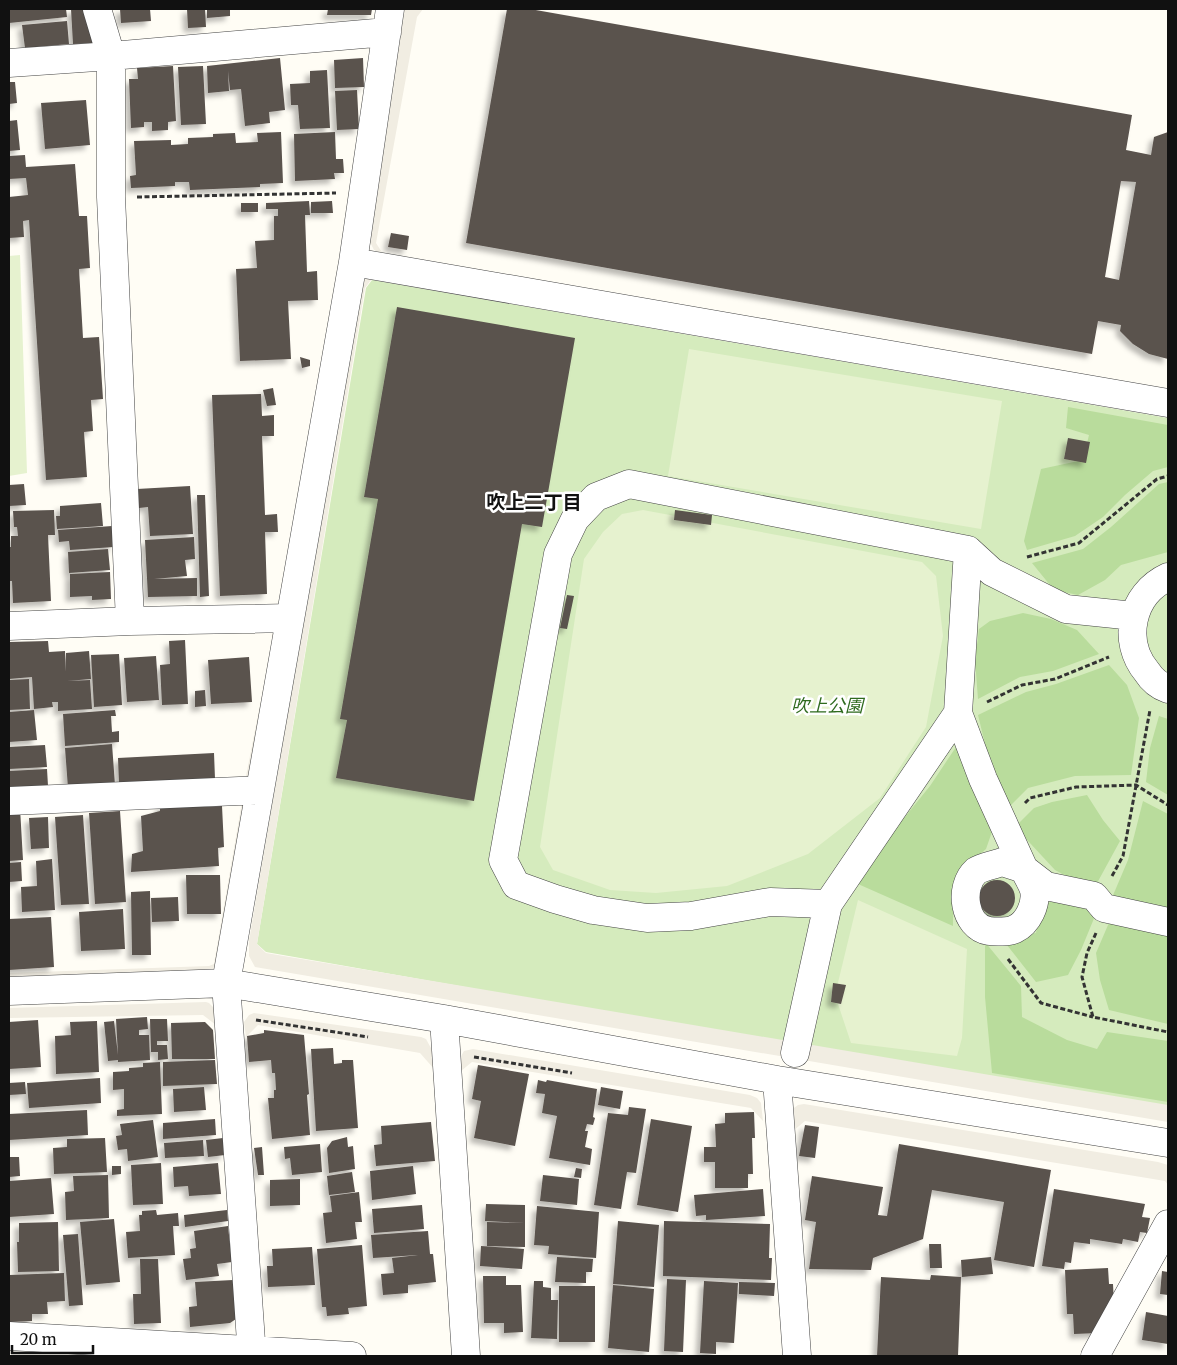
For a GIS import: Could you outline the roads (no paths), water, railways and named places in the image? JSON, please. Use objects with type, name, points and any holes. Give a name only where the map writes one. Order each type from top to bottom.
[{"type":"street","points":[[97,9],[111,56],[111,197],[130,621]]},
{"type":"street","points":[[9,63],[111,56],[389,20],[353,262],[226,983],[252,1353]]},
{"type":"street","points":[[353,262],[1168,403]]},
{"type":"street","points":[[828,904],[770,902],[691,916],[647,918],[593,910],[516,885],[503,860],[558,554],[575,519],[596,497],[628,484],[968,550],[992,572],[1066,609],[1134,616]]},
{"type":"street","points":[[968,550],[958,713],[982,779],[1003,821],[1024,869],[1034,891],[1034,903],[1027,921],[1015,930],[987,931],[974,922],[965,906],[966,887],[976,871],[1002,862],[1024,869],[1046,886],[1094,896],[1103,904],[1168,922]]},
{"type":"street","points":[[1166,688],[1151,678],[1142,666],[1134,652],[1132,634],[1134,616],[1143,596],[1158,582],[1168,577]]},
{"type":"street","points":[[9,626],[130,621],[290,618]]},
{"type":"street","points":[[795,1053],[828,904],[958,713]]},
{"type":"street","points":[[9,801],[260,790]]},
{"type":"street","points":[[9,992],[226,983],[444,1019],[777,1080],[1168,1143]]},
{"type":"street","points":[[444,1019],[466,1356]]},
{"type":"street","points":[[777,1080],[796,1356]]},
{"type":"street","points":[[1095,1356],[1168,1224]]},
{"type":"street","points":[[9,1336],[252,1353],[352,1356]]},
{"type":"district","name":"吹上二丁目","points":[[534,502]]},
{"type":"park label","name":"吹上公園","points":[[827,705]]}]
